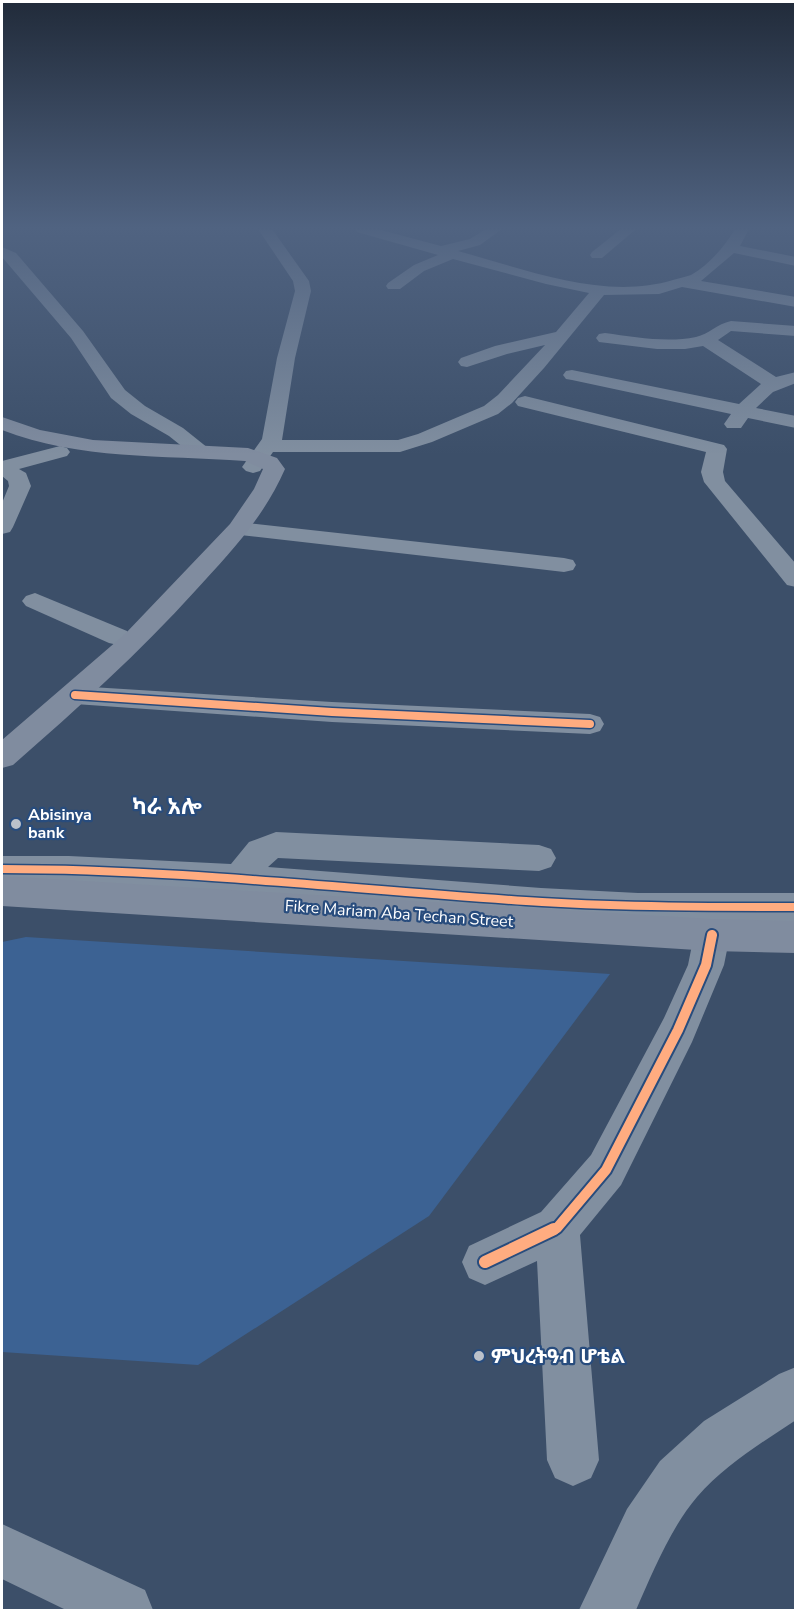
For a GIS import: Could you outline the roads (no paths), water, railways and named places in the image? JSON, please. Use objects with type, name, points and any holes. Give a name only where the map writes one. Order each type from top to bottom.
[{"type":"main road","points":[[2,423],[46,439],[95,448],[231,453],[261,457],[274,469],[265,489],[239,529],[135,640],[2,757]]},
{"type":"main road","points":[[2,435],[60,452],[116,459],[243,463],[261,457]]},
{"type":"main road","points":[[2,741],[118,638],[224,528],[248,492],[261,457]]},
{"type":"main road","name":"Fikre Mariam Aba Techan Street","points":[[2,891],[712,935],[795,937]]},
{"type":"street","points":[[51,304],[77,335],[118,394],[138,410],[176,432],[201,452]]},
{"type":"street","points":[[300,304],[261,457],[400,446],[491,410],[505,399],[588,304]]},
{"type":"street","points":[[605,338],[637,343],[673,344],[706,340],[723,327],[731,326],[795,332]]},
{"type":"street","points":[[467,362],[501,350],[561,336]]},
{"type":"street","points":[[706,340],[773,383]]},
{"type":"street","points":[[572,375],[795,422]]},
{"type":"street","points":[[795,377],[773,383],[756,393],[717,449],[712,472],[715,482],[795,580]]},
{"type":"street","points":[[525,402],[717,449]]},
{"type":"street","points":[[2,527],[20,486],[18,478],[2,467],[60,452]]},
{"type":"street","points":[[239,529],[564,565]]},
{"type":"street","points":[[35,601],[118,638]]},
{"type":"street","points":[[75,695],[332,712],[590,724]]},
{"type":"street","points":[[239,878],[261,851],[276,845],[539,858]]},
{"type":"street","points":[[2,869],[69,869],[239,878],[541,902],[638,907],[795,907]]},
{"type":"street","points":[[485,1262],[557,1228],[606,1170],[678,1030],[706,965],[712,935]]},
{"type":"street","points":[[557,1228],[573,1460]]},
{"type":"street","points":[[606,1611],[646,1528],[678,1479],[722,1439],[795,1390]]},
{"type":"street","points":[[2,1551],[125,1611]]},
{"type":"place","name":"Abisinya bank","points":[[16,824]]},
{"type":"place","name":"ምህረትዓብ ሆቴል","points":[[479,1356]]},
{"type":"district","name":"ካራ አሎ","points":[[167,807]]}]
